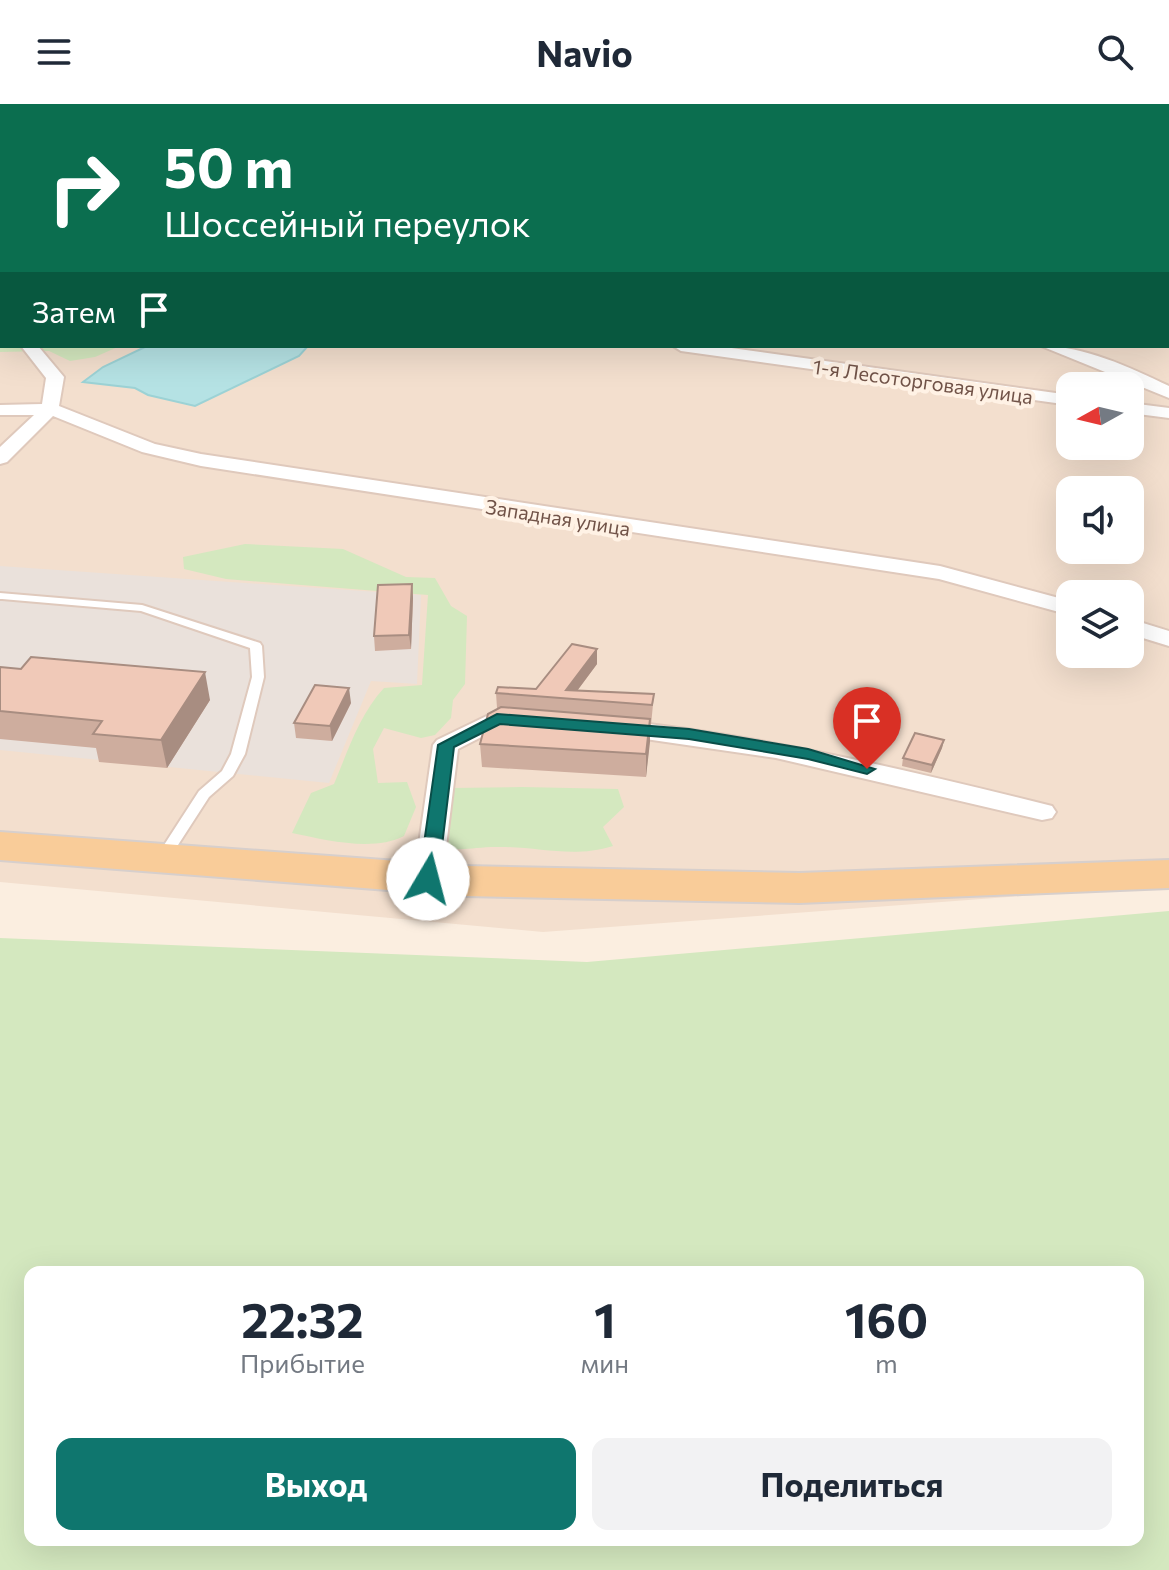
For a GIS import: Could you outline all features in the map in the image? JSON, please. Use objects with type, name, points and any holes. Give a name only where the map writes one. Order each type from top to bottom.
[{"type":"main road","points":[[0,846],[428,879],[799,888],[1169,874]]},
{"type":"street","points":[[0,458],[50,409],[55,377],[31,348]]},
{"type":"street","name":"1-я Лесоторговая улица","points":[[695,348],[1056,398]]},
{"type":"street","points":[[1055,348],[1127,373],[1169,393]]},
{"type":"street","points":[[0,410],[50,409]]},
{"type":"street","name":"Западная улица","points":[[50,409],[149,448],[201,460],[940,573],[1056,604]]},
{"type":"street","points":[[1144,410],[1169,413]]},
{"type":"street","points":[[1144,631],[1169,639]]},
{"type":"street","points":[[428,879],[446,745],[497,719],[545,723]]},
{"type":"street","points":[[592,727],[689,734],[808,754],[1042,812]]},
{"type":"lane","points":[[2,596],[142,608],[256,646],[258,677],[238,754],[228,773],[204,794],[162,860]]},
{"type":"shaded area","points":[[0,348],[1169,348],[1169,885],[543,932],[0,882]]},
{"type":"shaded area","points":[[0,566],[421,595],[417,684],[371,681],[329,783],[0,750]]},
{"type":"green space","points":[[0,348],[115,348],[95,357],[70,361],[49,351],[0,352]]},
{"type":"green space","points":[[245,544],[343,549],[406,577],[435,578],[451,606],[467,616],[465,684],[453,700],[451,718],[435,735],[421,738],[384,728],[373,749],[378,783],[407,782],[416,807],[404,836],[392,841],[364,844],[292,833],[311,793],[334,784],[361,722],[384,688],[422,685],[428,595],[226,579],[184,569],[183,557]]},
{"type":"green space","points":[[452,788],[618,789],[624,807],[603,827],[613,846],[583,852],[511,847],[440,847]]},
{"type":"green space","points":[[1169,911],[1169,1570],[0,1570],[0,938],[587,962]]},
{"type":"water","points":[[143,348],[306,348],[299,356],[195,406],[148,395],[135,388],[83,382],[103,367]]},
{"type":"building","points":[[412,584],[409,635],[374,636],[378,585]]},
{"type":"building","points":[[572,644],[597,649],[566,690],[654,694],[652,705],[496,693],[498,687],[536,689]]},
{"type":"building","points":[[31,657],[205,672],[161,740],[93,734],[102,721],[0,711],[0,667],[21,669]]},
{"type":"building","points":[[315,685],[349,688],[330,726],[294,723]]},
{"type":"building","points":[[501,707],[650,719],[646,754],[480,744],[488,714]]},
{"type":"building","points":[[915,733],[944,740],[932,765],[903,758]]},
{"type":"route","points":[[428,879],[446,745],[497,719],[689,734],[808,754],[867,769]]}]
